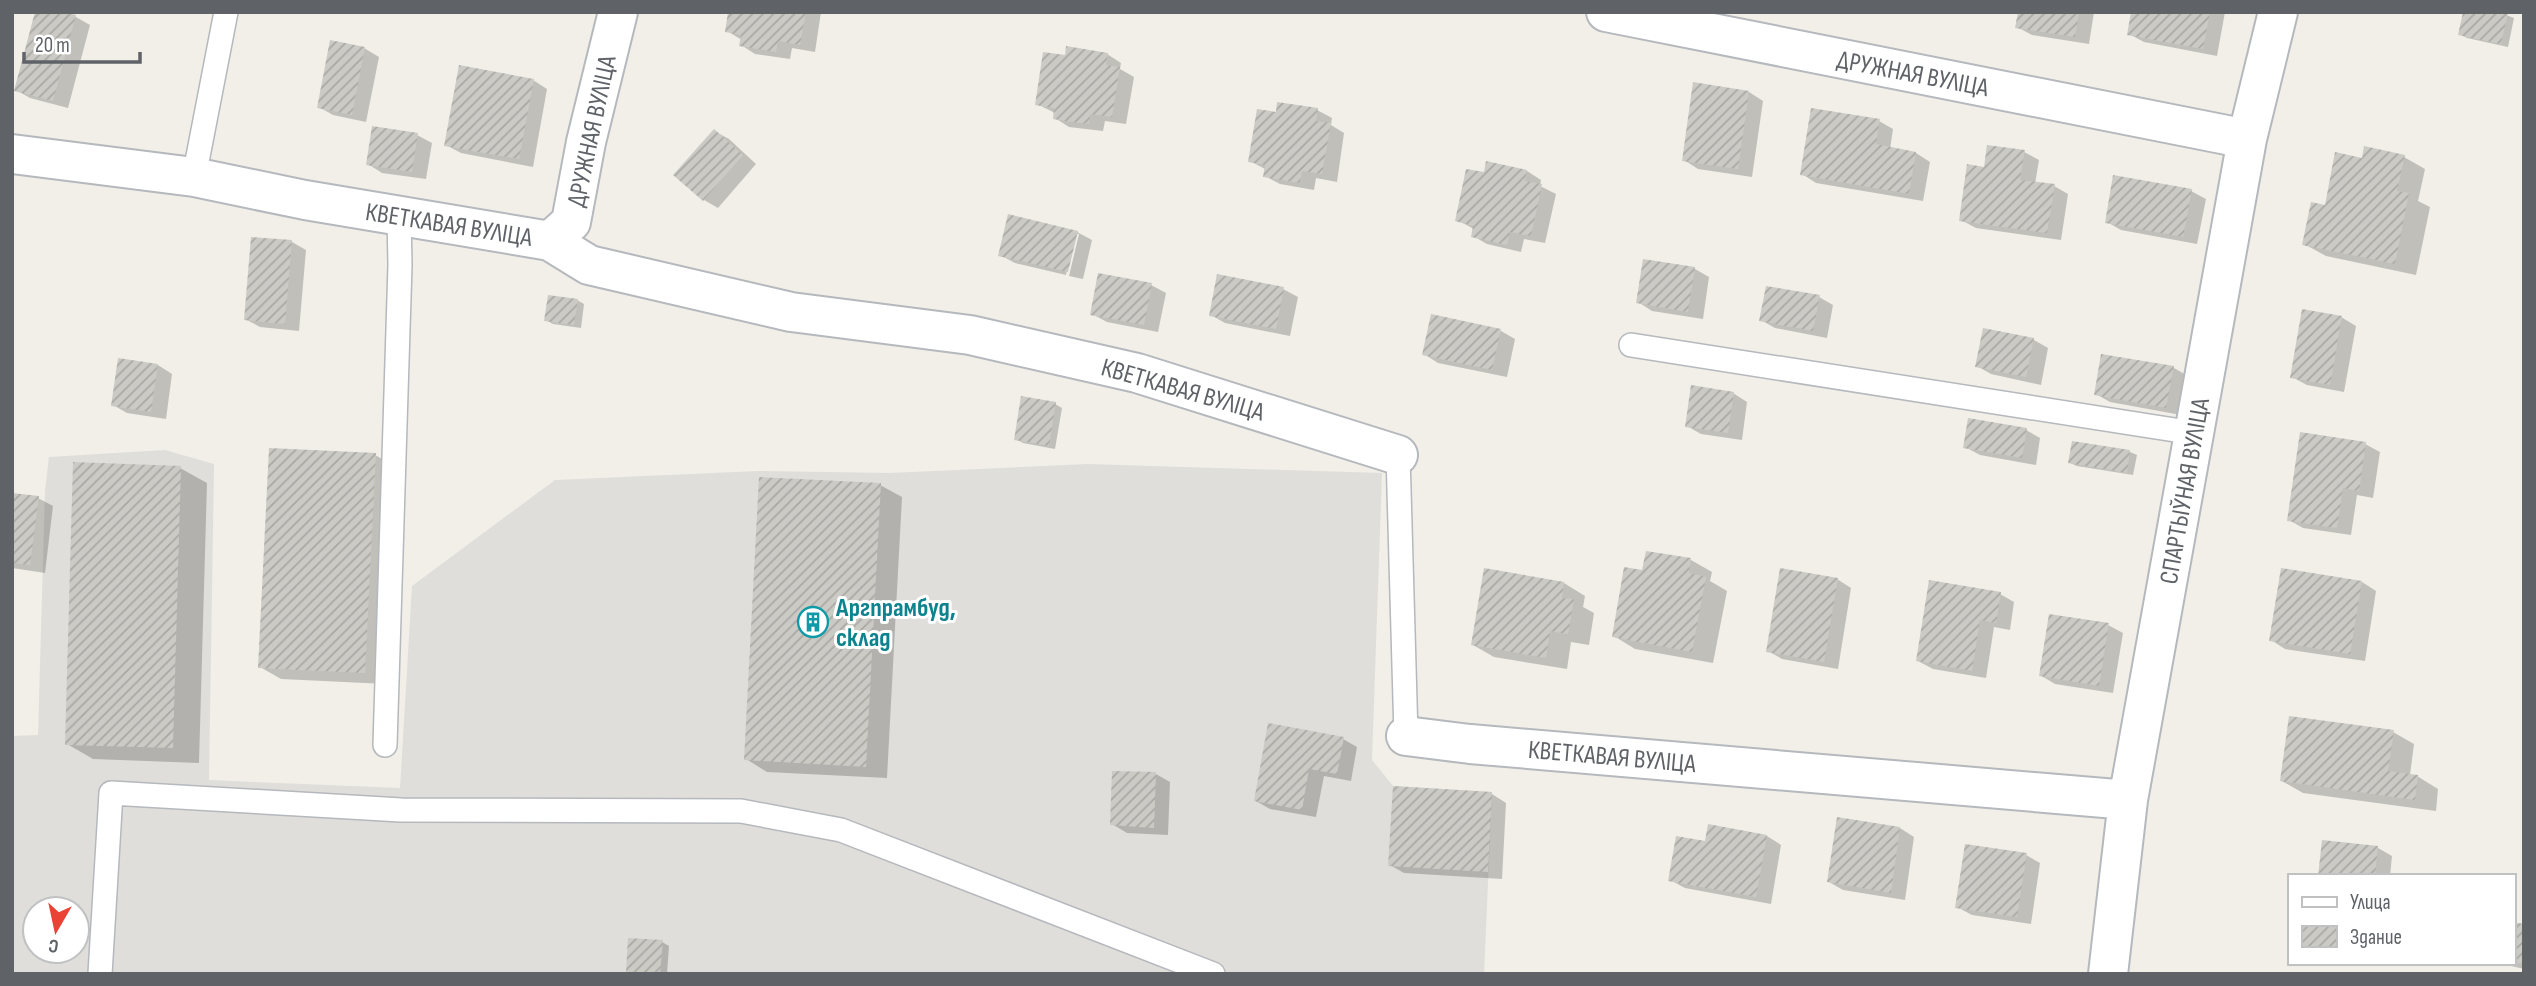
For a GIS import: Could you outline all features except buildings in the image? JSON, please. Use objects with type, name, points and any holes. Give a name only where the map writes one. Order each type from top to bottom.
[{"type":"street","name":"ДРУЖНАЯ ВУЛІЦА","points":[[550,241],[571,222],[586,142],[618,12]]},
{"type":"street","name":"ДРУЖНАЯ ВУЛІЦА","points":[[1606,12],[2234,137]]},
{"type":"street","name":"СПАРТЫЎНАЯ ВУЛІЦА","points":[[2108,974],[2112,798],[2194,433],[2234,137],[2278,12]]},
{"type":"street","name":"КВЕТКАВАЯ ВУЛІЦА","points":[[12,153],[194,177],[305,200],[550,241],[589,265],[791,312],[970,335],[1137,373],[1398,455]]},
{"type":"street","name":"КВЕТКАВАЯ ВУЛІЦА","points":[[1406,737],[2112,798]]},
{"type":"lane","points":[[194,177],[226,12]]},
{"type":"lane","points":[[385,745],[399,216]]},
{"type":"lane","points":[[1632,345],[2194,433]]},
{"type":"lane","name":"КВЕТКАВАЯ ВУЛІЦА","points":[[1398,455],[1406,737]]},
{"type":"lane","points":[[100,974],[111,793],[401,810],[741,811],[841,830],[1213,974]]},
{"type":"shaded area","points":[[165,450],[214,464],[209,780],[400,788],[412,586],[555,480],[758,471],[889,473],[1088,464],[1382,473],[1372,760],[1393,786],[1492,792],[1484,974],[12,974],[12,736],[38,735],[45,491],[49,457]]},
{"type":"place","name":"Аргпрамбуд, склад","points":[[813,622]]}]
